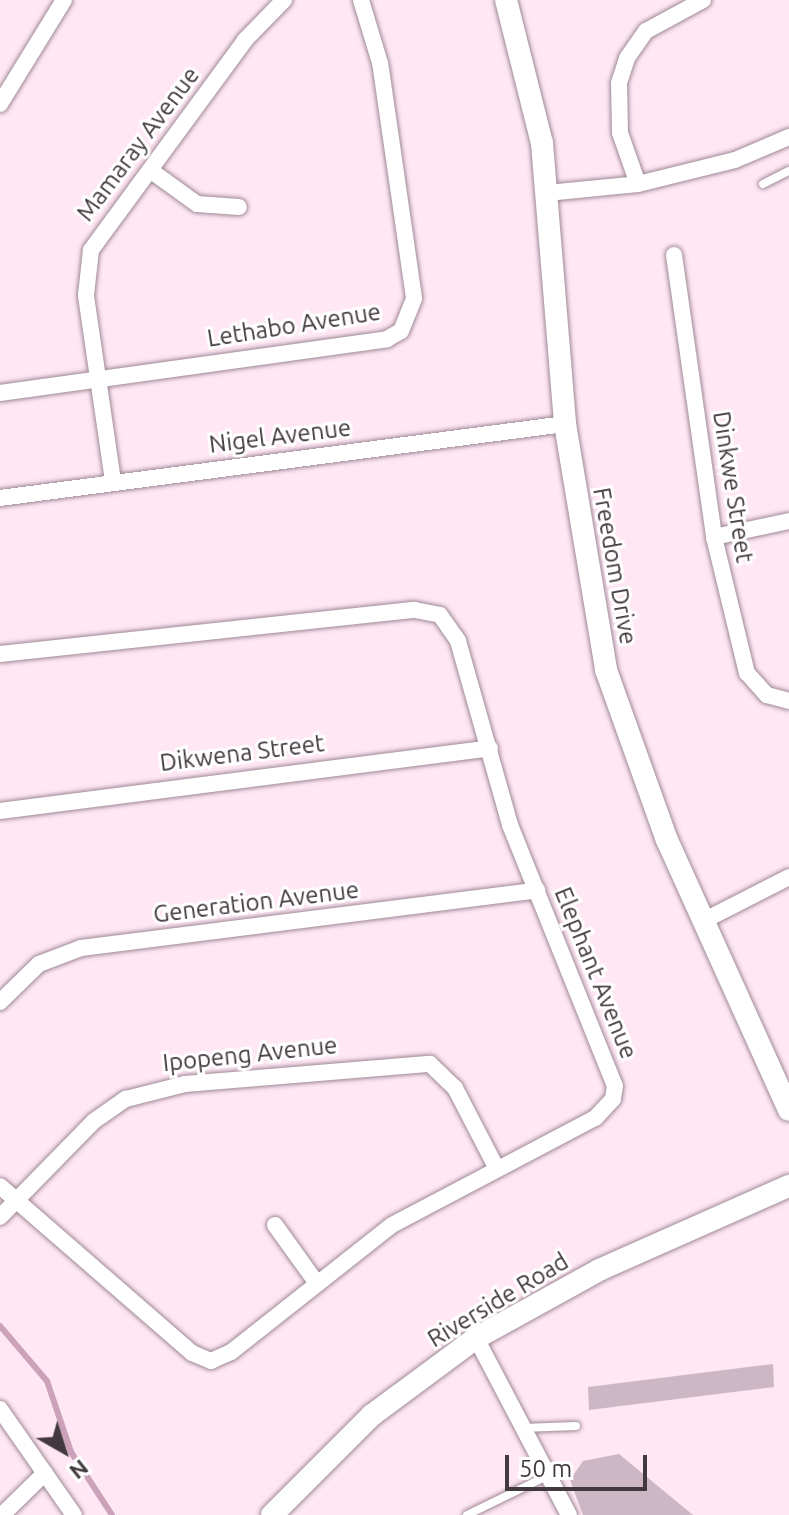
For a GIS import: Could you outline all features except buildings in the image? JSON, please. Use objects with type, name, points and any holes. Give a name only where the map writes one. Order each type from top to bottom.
[{"type":"street","points":[[0,104],[64,0]]},
{"type":"street","name":"Mamaray Avenue","points":[[113,481],[85,271],[103,228],[150,170],[245,40],[284,0]]},
{"type":"street","name":"Lethabo Avenue","points":[[0,393],[97,377],[387,339],[409,321],[414,298],[383,79],[361,0]]},
{"type":"street","name":"Freedom Drive","points":[[506,0],[534,96],[547,193],[565,424],[606,670],[642,777],[789,1110]]},
{"type":"street","points":[[638,184],[620,133],[619,83],[646,31],[683,4],[703,0]]},
{"type":"street","points":[[547,193],[638,184],[735,160],[789,137]]},
{"type":"street","points":[[150,170],[197,204],[239,207]]},
{"type":"street","name":"Dinkwe Street","points":[[674,255],[714,537],[747,673],[767,695],[789,701]]},
{"type":"street","name":"Nigel Avenue","points":[[0,498],[565,424]]},
{"type":"street","points":[[714,537],[789,521]]},
{"type":"street","name":"Elephant Avenue","points":[[0,654],[431,611],[458,641],[537,890],[615,1086],[613,1099],[595,1118],[496,1167],[392,1225],[231,1352],[203,1359],[0,1186]]},
{"type":"street","name":"Dikwena Street","points":[[0,811],[490,748]]},
{"type":"street","points":[[705,920],[789,877]]},
{"type":"street","name":"Generation Avenue","points":[[0,1002],[39,964],[81,948],[537,890]]},
{"type":"street","name":"Ipopeng Avenue","points":[[0,1217],[69,1141],[140,1094],[185,1084],[416,1061],[448,1076],[496,1167]]},
{"type":"street","name":"Riverside Road","points":[[272,1515],[372,1415],[476,1338],[599,1270],[789,1186]]},
{"type":"street","points":[[275,1225],[316,1282]]},
{"type":"street","points":[[476,1338],[569,1515]]},
{"type":"street","points":[[0,1409],[74,1515]]},
{"type":"street","points":[[2,1515],[45,1473]]},
{"type":"lane","points":[[763,184],[789,171]]},
{"type":"lane","points":[[521,1428],[576,1426]]},
{"type":"lane","points":[[467,1515],[547,1476]]},
{"type":"waterway","points":[[0,1326],[47,1381],[71,1452],[112,1515]]}]
